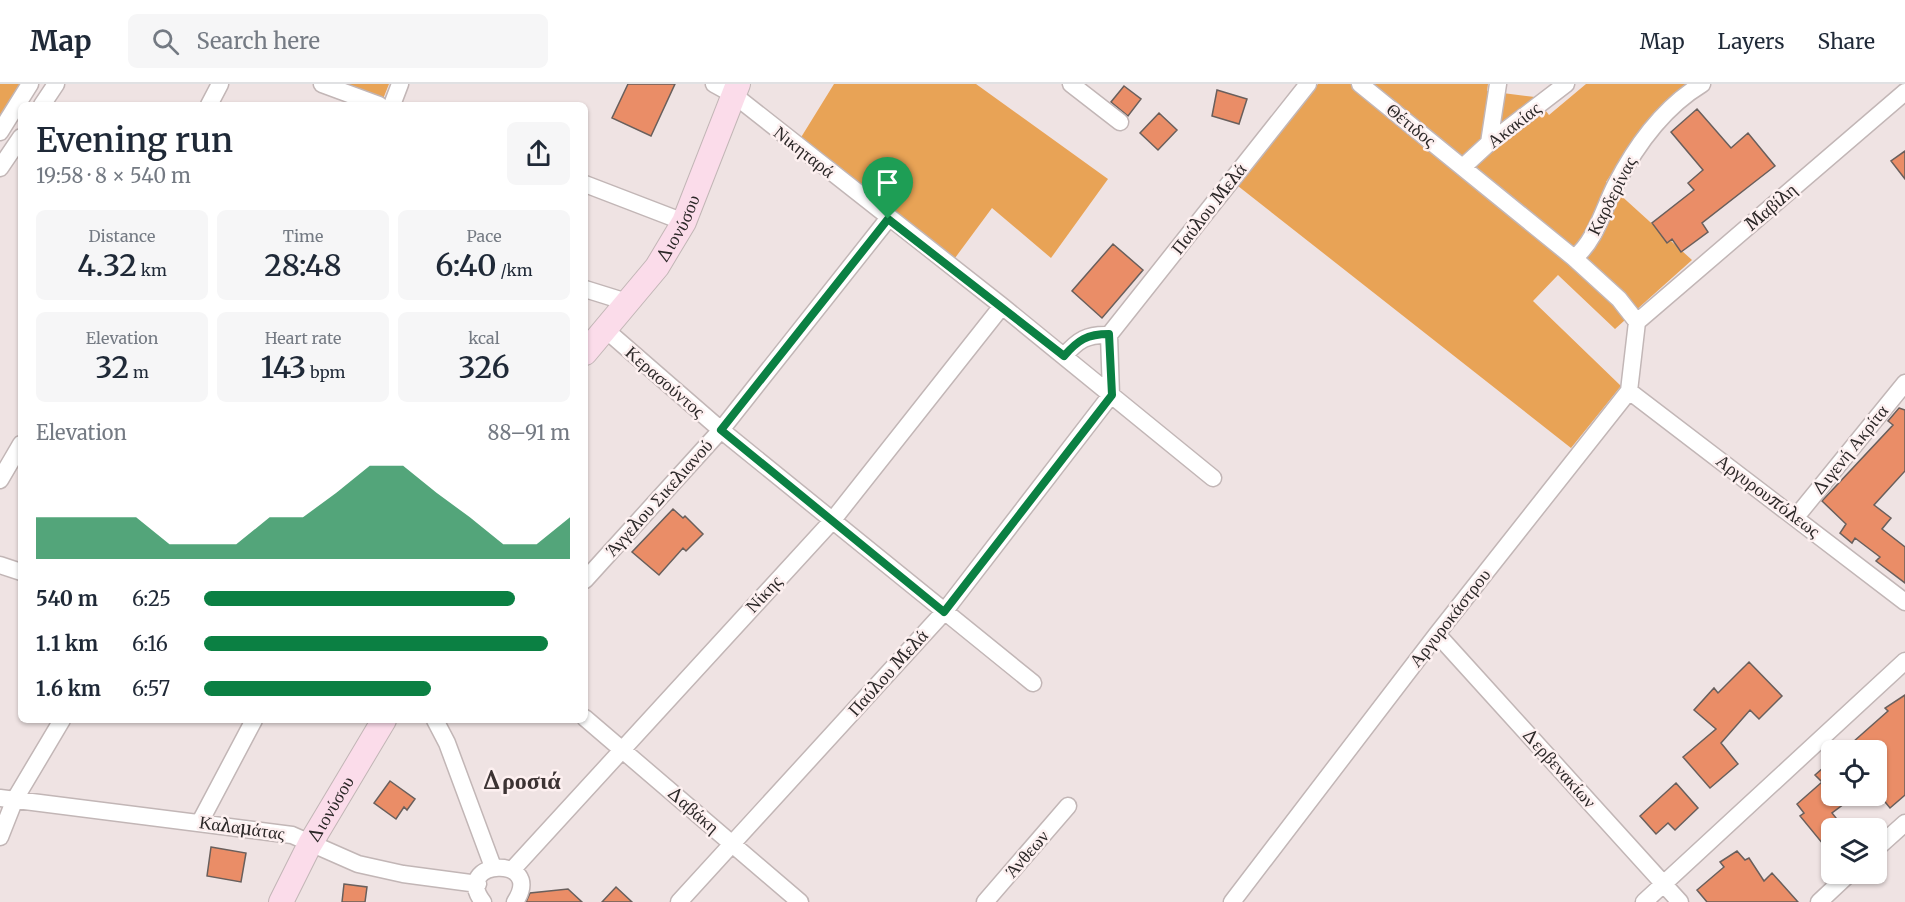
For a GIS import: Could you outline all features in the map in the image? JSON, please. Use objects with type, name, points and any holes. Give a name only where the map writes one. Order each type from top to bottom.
[{"type":"main road","name":"Διονύσου","points":[[588,350],[630,303],[657,267],[684,222],[729,88]]},
{"type":"main road","name":"Διονύσου","points":[[281,902],[310,844],[382,723]]},
{"type":"street","points":[[19,102],[30,84]]},
{"type":"street","points":[[44,102],[56,84]]},
{"type":"street","points":[[211,102],[220,84]]},
{"type":"street","points":[[322,84],[371,102]]},
{"type":"street","points":[[393,102],[400,84]]},
{"type":"street","points":[[1071,84],[1120,122]]},
{"type":"street","name":"Παύλου Μελά","points":[[1109,334],[1308,84]]},
{"type":"street","name":"Θέτιδος","points":[[1360,84],[1463,167]]},
{"type":"street","points":[[1489,143],[1498,84]]},
{"type":"street","name":"Ακακίας","points":[[1463,167],[1489,143],[1566,84]]},
{"type":"street","name":"Καρδερίνας","points":[[1574,258],[1585,249],[1616,185],[1641,141],[1686,93],[1702,84]]},
{"type":"street","name":"Νικηταρά","points":[[729,88],[888,219],[1002,306],[1213,477]]},
{"type":"street","name":"Μαβίλη","points":[[1637,322],[1905,92]]},
{"type":"street","points":[[0,132],[18,103]]},
{"type":"street","points":[[0,168],[18,141]]},
{"type":"street","points":[[1463,167],[1574,258],[1619,299],[1637,322],[1629,391]]},
{"type":"street","points":[[588,185],[684,222]]},
{"type":"street","name":"Άγγελου Σικελιανού","points":[[588,577],[721,430],[888,219]]},
{"type":"street","points":[[588,290],[630,303]]},
{"type":"street","name":"Νίκης","points":[[512,870],[832,521],[1002,306]]},
{"type":"street","name":"Κερασούντος","points":[[606,330],[721,430],[1033,683]]},
{"type":"street","points":[[1064,356],[1079,339],[1094,334],[1109,334],[1112,395]]},
{"type":"street","name":"Διγενή Ακρίτα","points":[[1796,517],[1905,383]]},
{"type":"street","name":"Αργυρουπόλεως","points":[[1629,391],[1905,602]]},
{"type":"street","name":"Αργυροκάστρου","points":[[1232,902],[1437,634],[1629,391]]},
{"type":"street","name":"Παύλου Μελά","points":[[679,902],[944,612],[1112,395]]},
{"type":"street","points":[[0,480],[18,449]]},
{"type":"street","points":[[0,565],[18,571]]},
{"type":"street","name":"Δερβενακίων","points":[[1437,634],[1680,902]]},
{"type":"street","points":[[1644,902],[1905,662]]},
{"type":"street","name":"Δαβάκη","points":[[588,721],[800,902]]},
{"type":"street","points":[[0,837],[8,799],[60,723]]},
{"type":"street","points":[[200,822],[252,723]]},
{"type":"street","points":[[437,723],[447,743],[493,867]]},
{"type":"street","name":"Καλαμάτας","points":[[8,799],[292,835],[358,864],[403,874],[478,884]]},
{"type":"street","name":"Άνθεων","points":[[985,902],[1068,806]]},
{"type":"street","points":[[1887,839],[1905,823]]},
{"type":"street","points":[[483,902],[478,891],[478,884],[483,873],[499,866],[512,870],[517,875],[521,889],[516,902]]},
{"type":"street","points":[[1819,902],[1838,884]]},
{"type":"shaded area","points":[[0,84],[28,84],[0,128]]},
{"type":"shaded area","points":[[342,84],[389,84],[383,99]]},
{"type":"shaded area","points":[[834,84],[976,84],[1108,179],[1051,258],[992,208],[955,258],[800,139]]},
{"type":"shaded area","points":[[1318,84],[1488,84],[1487,91],[1535,97],[1549,115],[1586,84],[1687,84],[1640,131],[1606,182],[1692,260],[1615,329],[1558,275],[1533,301],[1621,386],[1571,448],[1238,186]]},
{"type":"building","points":[[628,84],[675,84],[651,136],[612,118]]},
{"type":"building","points":[[1124,86],[1141,99],[1128,116],[1111,102]]},
{"type":"building","points":[[1217,90],[1247,99],[1239,124],[1212,116]]},
{"type":"building","points":[[1697,109],[1731,148],[1748,133],[1775,166],[1702,223],[1708,232],[1681,252],[1672,239],[1667,243],[1652,223],[1694,190],[1688,183],[1703,170],[1671,132]]},
{"type":"building","points":[[1159,113],[1177,130],[1158,150],[1140,133]]},
{"type":"building","points":[[1905,151],[1905,179],[1891,161]]},
{"type":"building","points":[[1113,244],[1143,270],[1102,318],[1072,291]]},
{"type":"building","points":[[1899,408],[1905,410],[1905,471],[1874,505],[1891,518],[1882,529],[1905,547],[1905,583],[1876,561],[1880,557],[1855,538],[1852,543],[1840,533],[1846,524],[1822,501],[1893,425],[1888,421]]},
{"type":"building","points":[[673,509],[683,518],[685,516],[703,534],[686,551],[683,548],[659,575],[632,552]]},
{"type":"building","points":[[1749,662],[1782,696],[1759,719],[1750,710],[1721,743],[1738,764],[1710,788],[1683,757],[1716,729],[1694,710],[1714,688],[1718,693]]},
{"type":"building","points":[[1905,695],[1905,795],[1890,808],[1887,804],[1887,740],[1855,740],[1888,711],[1885,708]]},
{"type":"building","points":[[1821,770],[1821,781],[1815,775]]},
{"type":"building","points":[[390,781],[415,799],[407,810],[404,807],[396,819],[374,803]]},
{"type":"building","points":[[1676,783],[1698,808],[1675,830],[1668,823],[1656,834],[1640,816]]},
{"type":"building","points":[[1821,783],[1821,806],[1841,806],[1832,813],[1836,818],[1821,818],[1821,842],[1800,816],[1804,813],[1797,804]]},
{"type":"building","points":[[211,847],[246,853],[241,882],[207,876]]},
{"type":"building","points":[[1737,851],[1745,860],[1749,858],[1764,881],[1772,873],[1798,902],[1707,902],[1697,890],[1724,867],[1720,862]]},
{"type":"building","points":[[344,884],[367,887],[365,902],[342,902]]},
{"type":"building","points":[[616,887],[632,902],[602,902]]},
{"type":"building","points":[[568,889],[582,902],[526,902],[530,893]]},
{"type":"district","name":"Δροσιά","points":[[521,781]]},
{"type":"route","points":[[888,219],[1064,356],[1079,339],[1094,334],[1109,334],[1112,352],[1112,395],[944,612],[721,430],[888,219]]}]
